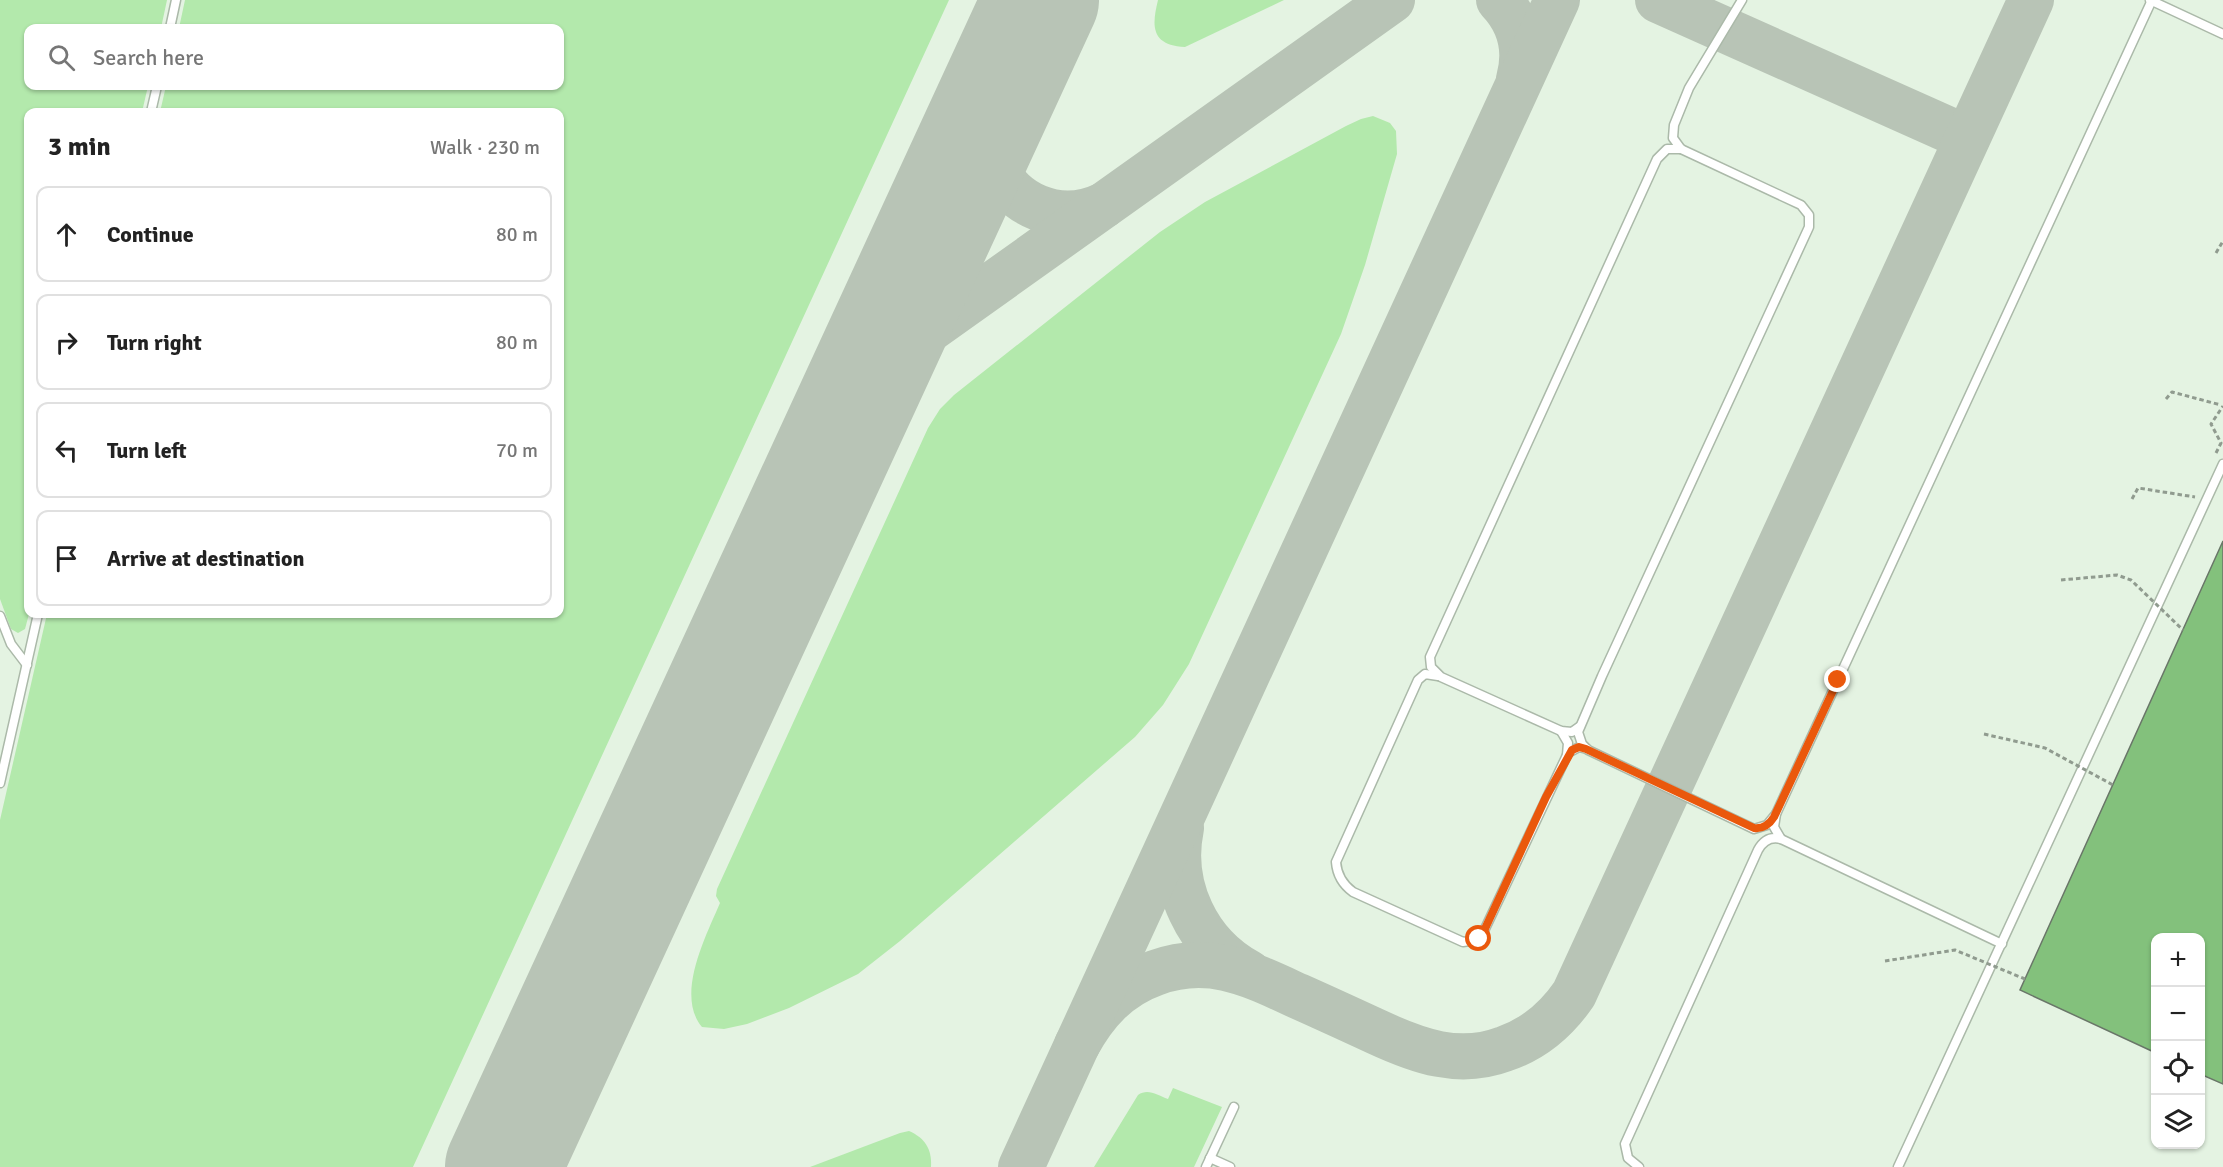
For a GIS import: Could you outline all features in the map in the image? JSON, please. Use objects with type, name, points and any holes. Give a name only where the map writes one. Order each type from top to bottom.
[{"type":"lane","points":[[171,24],[176,0]]},
{"type":"lane","points":[[1681,149],[1673,138],[1674,125],[1689,88],[1742,0]]},
{"type":"lane","points":[[1754,828],[1767,825],[1776,814],[2151,0],[2223,34]]},
{"type":"lane","points":[[152,108],[156,90]]},
{"type":"lane","points":[[1441,677],[1431,667],[1430,657],[1657,159],[1667,149],[1681,149],[1801,205],[1809,214],[1809,227],[1579,727],[1580,741],[1588,750]]},
{"type":"lane","points":[[1898,1167],[2223,464]]},
{"type":"lane","points":[[0,616],[10,644],[27,665]]},
{"type":"lane","points":[[0,783],[37,618]]},
{"type":"lane","points":[[1561,731],[1568,743],[1567,756],[1483,933],[1476,940],[1463,942],[1353,892],[1345,886],[1339,877],[1336,862],[1418,680],[1423,675],[1441,677],[1561,731],[1572,732],[1579,727]]},
{"type":"lane","points":[[1567,756],[1576,748],[1588,750],[1754,828],[1760,837],[1758,850]]},
{"type":"lane","points":[[1776,814],[1775,830],[1780,839]]},
{"type":"lane","points":[[1639,1167],[1628,1158],[1625,1144],[1758,850],[1766,840],[1780,839],[2002,944]]},
{"type":"lane","points":[[1206,1167],[1233,1107]]},
{"type":"lane","points":[[1210,1158],[1230,1167]]},
{"type":"path","points":[[2216,253],[2223,241]]},
{"type":"path","points":[[2166,399],[2172,392],[2222,406],[2211,424],[2221,443],[2216,454]]},
{"type":"path","points":[[2132,499],[2138,488],[2195,497]]},
{"type":"path","points":[[2061,580],[2117,574],[2131,580],[2183,630]]},
{"type":"path","points":[[1984,734],[2045,748],[2113,785]]},
{"type":"path","points":[[1885,961],[1955,950],[2025,979]]},
{"type":"green space","points":[[0,0],[167,0],[162,24],[24,24],[24,90],[147,90],[143,108],[24,108],[24,618],[28,618],[25,629],[18,633],[11,629],[0,599]]},
{"type":"green space","points":[[185,0],[949,0],[413,1167],[0,1167],[0,820],[46,618],[564,618],[564,108],[161,108],[165,90],[564,90],[564,24],[180,24]]},
{"type":"green space","points":[[1158,0],[1284,0],[1185,47],[1166,43],[1156,33],[1155,19]]},
{"type":"green space","points":[[1373,116],[1390,123],[1396,131],[1397,154],[1365,265],[1341,334],[1189,664],[1163,705],[1135,737],[900,941],[858,974],[789,1008],[747,1024],[724,1029],[702,1027],[694,1014],[691,999],[692,982],[701,948],[720,903],[716,896],[717,889],[928,428],[940,409],[954,395],[1160,232],[1205,202],[1346,126]]},
{"type":"green space","points":[[1173,1088],[1222,1107],[1194,1167],[1094,1167],[1138,1095],[1149,1092],[1168,1099]]},
{"type":"green space","points":[[909,1131],[926,1145],[929,1150],[931,1167],[810,1167],[900,1133]]},
{"type":"building","points":[[2223,541],[2223,1084],[2205,1076],[2205,933],[2151,933],[2151,1051],[2020,990]]},
{"type":"taxiway","points":[[860,393],[881,364],[1392,0]]},
{"type":"taxiway","points":[[1499,0],[1512,18],[1520,37],[1522,58],[1519,79]]},
{"type":"taxiway","points":[[1021,1167],[1557,0]]},
{"type":"taxiway","points":[[1658,0],[1967,138]]},
{"type":"taxiway","points":[[1077,1045],[1100,1011],[1130,985],[1155,973],[1193,965],[1229,969],[1246,974],[1408,1045],[1439,1054],[1471,1056],[1504,1049],[1535,1034],[1560,1012],[1574,994],[2031,0]]},
{"type":"taxiway","points":[[991,110],[985,136],[992,160],[1000,176],[1023,200],[1038,208],[1070,213],[1087,211],[1104,205]]},
{"type":"taxiway","points":[[1181,828],[1178,850],[1179,871],[1191,912],[1201,930],[1215,947],[1249,973]]},
{"type":"runway","points":[[503,1167],[1041,0]]},
{"type":"route","points":[[1479,939],[1546,797],[1568,753],[1572,750],[1579,747],[1586,749],[1754,828],[1761,828],[1770,823],[1774,817],[1838,680]]}]
